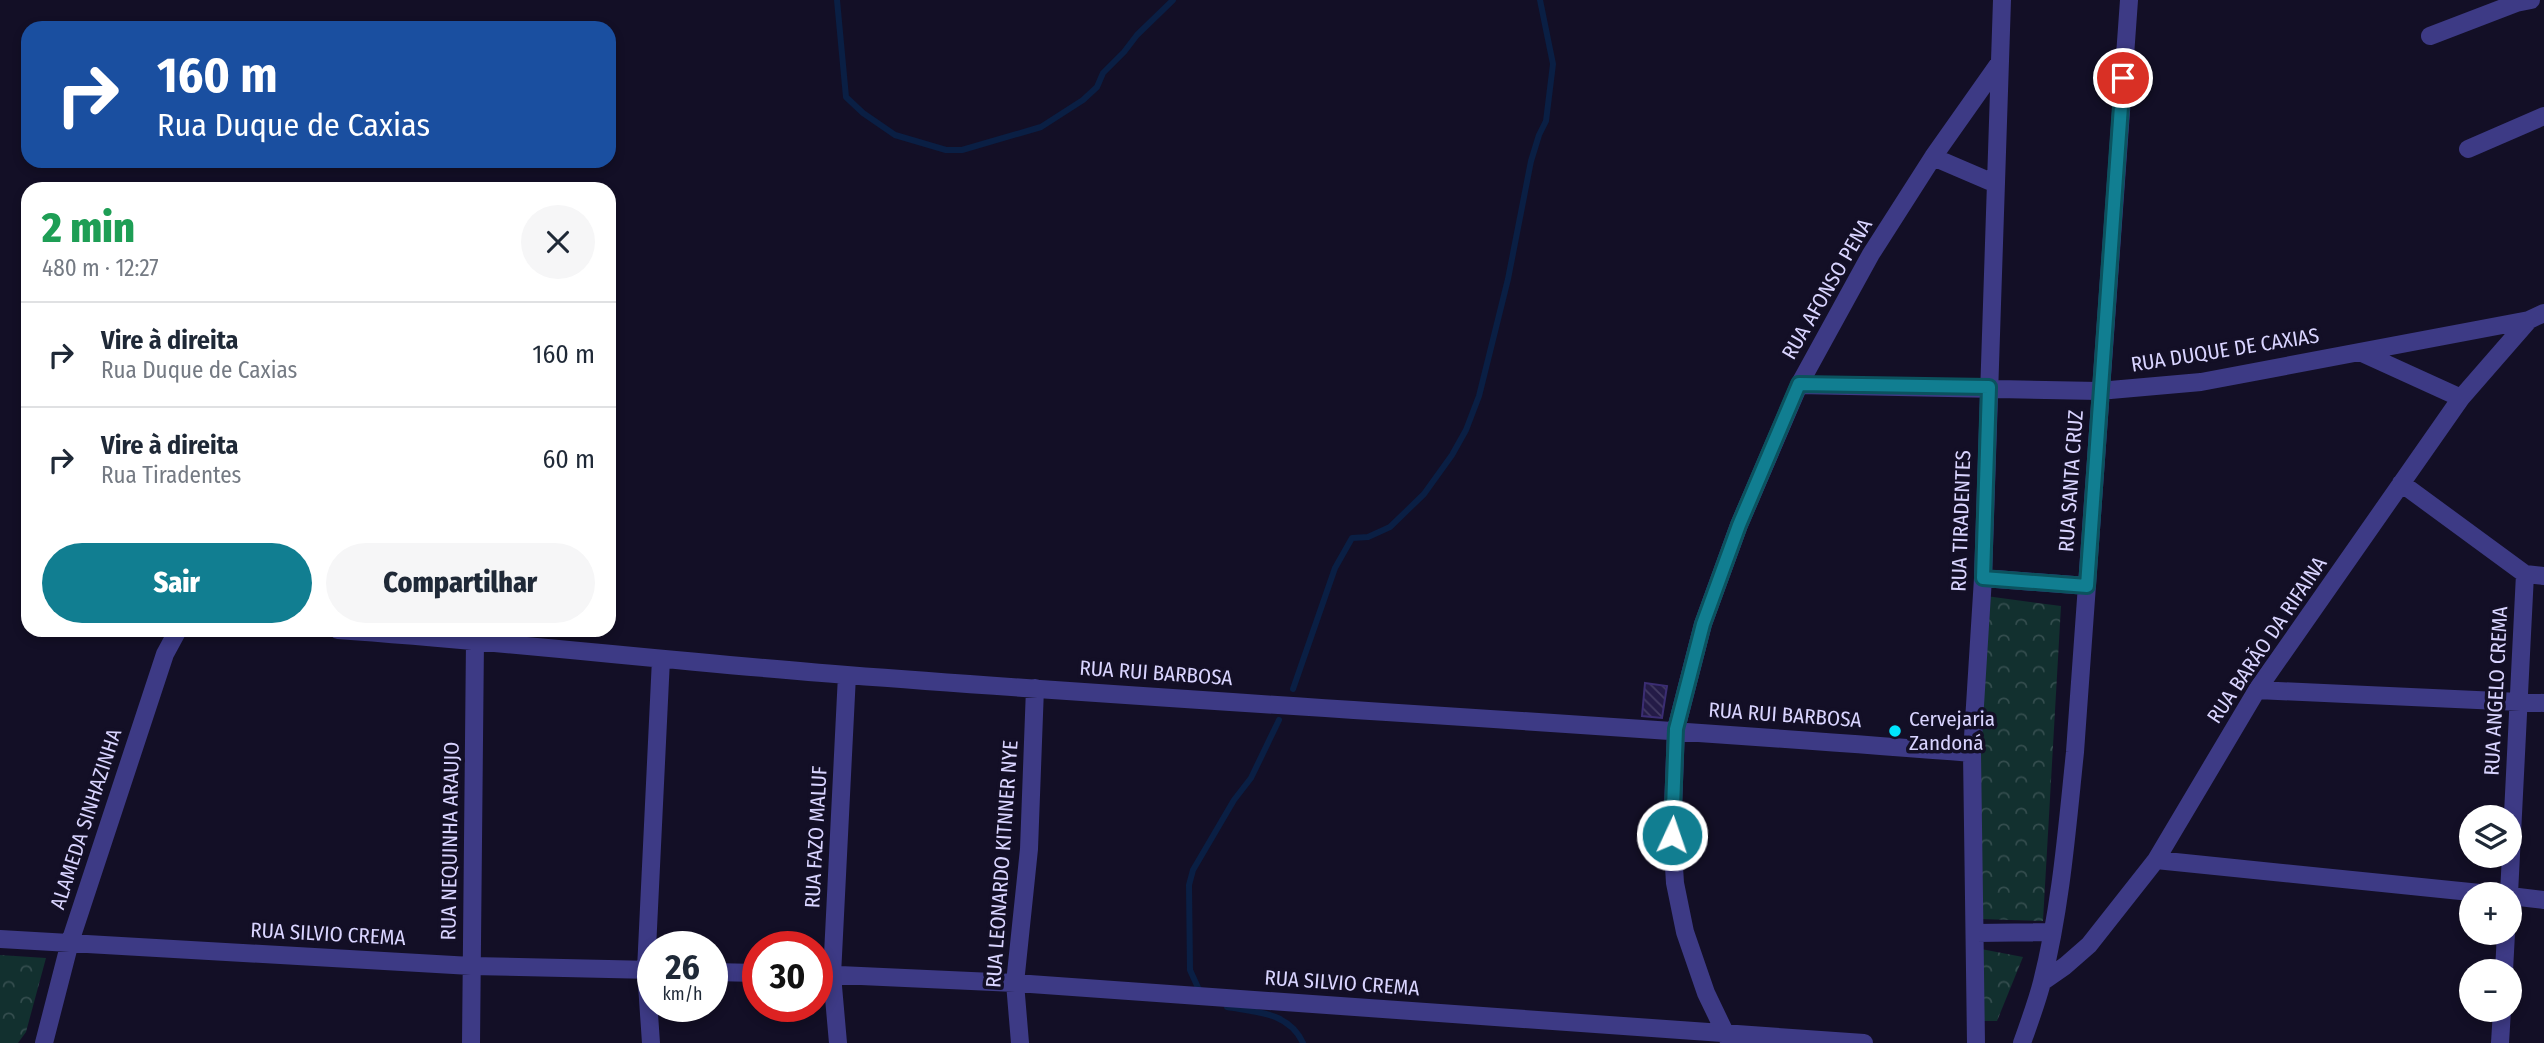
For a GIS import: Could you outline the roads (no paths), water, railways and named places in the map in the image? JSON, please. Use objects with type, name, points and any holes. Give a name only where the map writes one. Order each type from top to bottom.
[{"type":"street","name":"RUA TIRADENTES","points":[[1976,1043],[1972,753],[1983,578],[2002,0]]},
{"type":"street","name":"RUA SANTA CRUZ","points":[[2022,1043],[2042,982],[2065,850],[2075,752],[2129,0]]},
{"type":"street","points":[[2430,36],[2516,3],[2531,0]]},
{"type":"street","name":"RUA AFONSO PENA","points":[[1728,1038],[1706,993],[1685,932],[1675,883],[1672,835],[1676,729],[1703,624],[1739,525],[1799,384],[1871,254],[1933,157],[2000,62]]},
{"type":"street","points":[[2468,149],[2544,116]]},
{"type":"street","points":[[1933,157],[1996,184]]},
{"type":"street","name":"RUA DUQUE DE CAXIAS","points":[[1799,384],[2099,391],[2201,382],[2536,316]]},
{"type":"street","name":"RUA BARÃO DA RIFAINA","points":[[2042,982],[2089,945],[2156,860],[2257,690],[2401,483],[2461,398],[2536,316]]},
{"type":"street","points":[[2360,352],[2461,398]]},
{"type":"street","points":[[2401,483],[2525,574],[2544,576]]},
{"type":"street","name":"RUA ANGELO CREMA","points":[[2510,882],[2525,574]]},
{"type":"street","points":[[1983,578],[2087,586]]},
{"type":"street","name":"ALAMEDA SINHAZINHA","points":[[29,1043],[46,1035],[70,942],[165,654],[174,637]]},
{"type":"street","name":"RUA RUI BARBOSA","points":[[434,637],[847,675],[1676,729],[1972,753]]},
{"type":"street","name":"RUA NEQUINHA ARAUJO","points":[[471,1043],[475,640]]},
{"type":"street","points":[[651,931],[660,659]]},
{"type":"street","name":"RUA FAZO MALUF","points":[[828,931],[847,675]]},
{"type":"street","name":"RUA LEONARDO KITNNER NYE","points":[[1020,1043],[1015,983],[1029,849],[1035,688]]},
{"type":"street","points":[[2257,690],[2544,703]]},
{"type":"street","points":[[2156,860],[2459,891]]},
{"type":"street","points":[[2522,897],[2544,900]]},
{"type":"street","points":[[1976,933],[2052,932]]},
{"type":"street","name":"RUA SILVIO CREMA","points":[[0,939],[471,966],[637,970]]},
{"type":"street","name":"RUA SILVIO CREMA","points":[[833,975],[1015,983],[1728,1038],[1864,1043]]},
{"type":"street","name":"RUA FAZO MALUF","points":[[833,1017],[838,1043]]},
{"type":"street","points":[[651,1022],[651,1043]]},
{"type":"street","points":[[2500,1043],[2501,1022]]},
{"type":"waterway","points":[[837,0],[846,97],[863,113],[895,135],[946,150],[962,150],[1041,127],[1083,100],[1097,87],[1103,73],[1137,35],[1173,0]]},
{"type":"waterway","points":[[1293,689],[1335,568],[1352,538],[1368,537],[1390,527],[1424,494],[1452,455],[1466,430],[1479,396],[1508,279],[1531,161],[1546,121],[1553,64],[1540,0]]},
{"type":"waterway","points":[[1200,992],[1190,970],[1189,885],[1193,870],[1234,800],[1251,778],[1279,720]]},
{"type":"waterway","points":[[1227,1007],[1260,1012],[1280,1019],[1297,1033],[1303,1043]]},
{"type":"place","name":"Cervejaria Zandoná","points":[[1895,731]]}]
